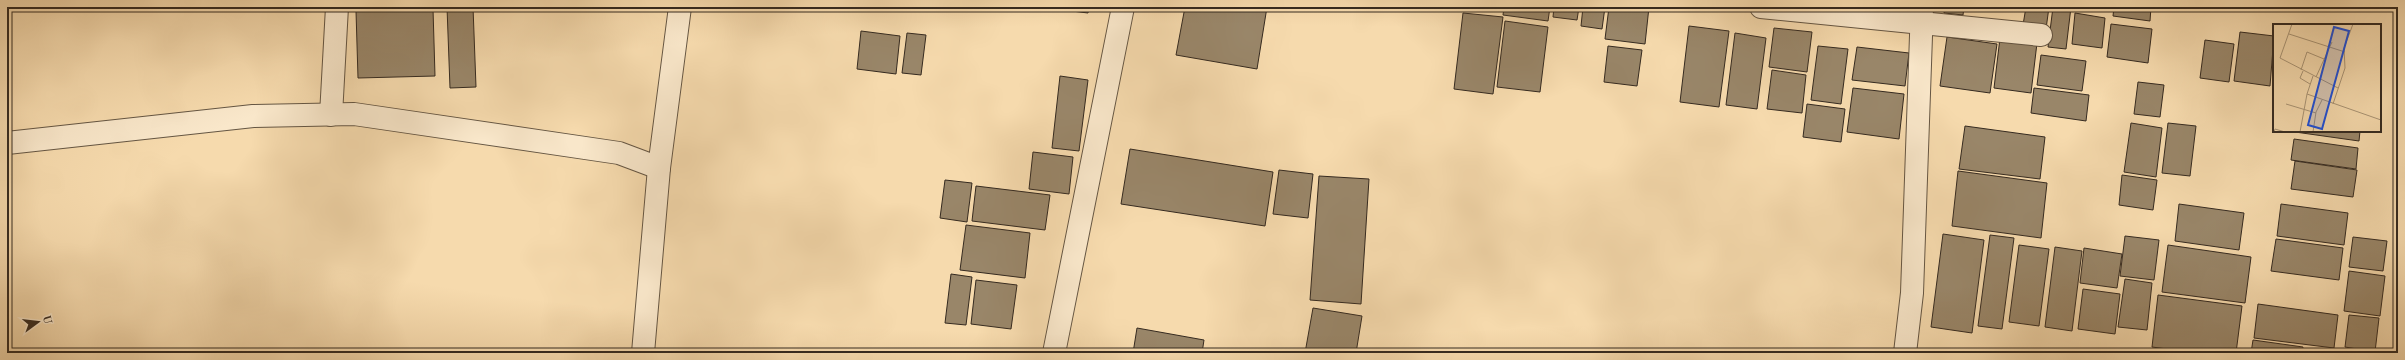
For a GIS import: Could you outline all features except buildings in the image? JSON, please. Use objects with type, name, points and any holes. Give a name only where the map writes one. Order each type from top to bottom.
[{"type":"street","points":[[331,115],[337,7]]},
{"type":"street","points":[[643,353],[658,168],[680,7]]},
{"type":"street","points":[[1054,353],[1123,7]]},
{"type":"street","points":[[1760,7],[1922,16],[2041,35]]},
{"type":"street","points":[[1905,353],[1912,294],[1922,16]]},
{"type":"street","points":[[7,143],[253,116],[354,114],[619,153],[658,168]]}]
